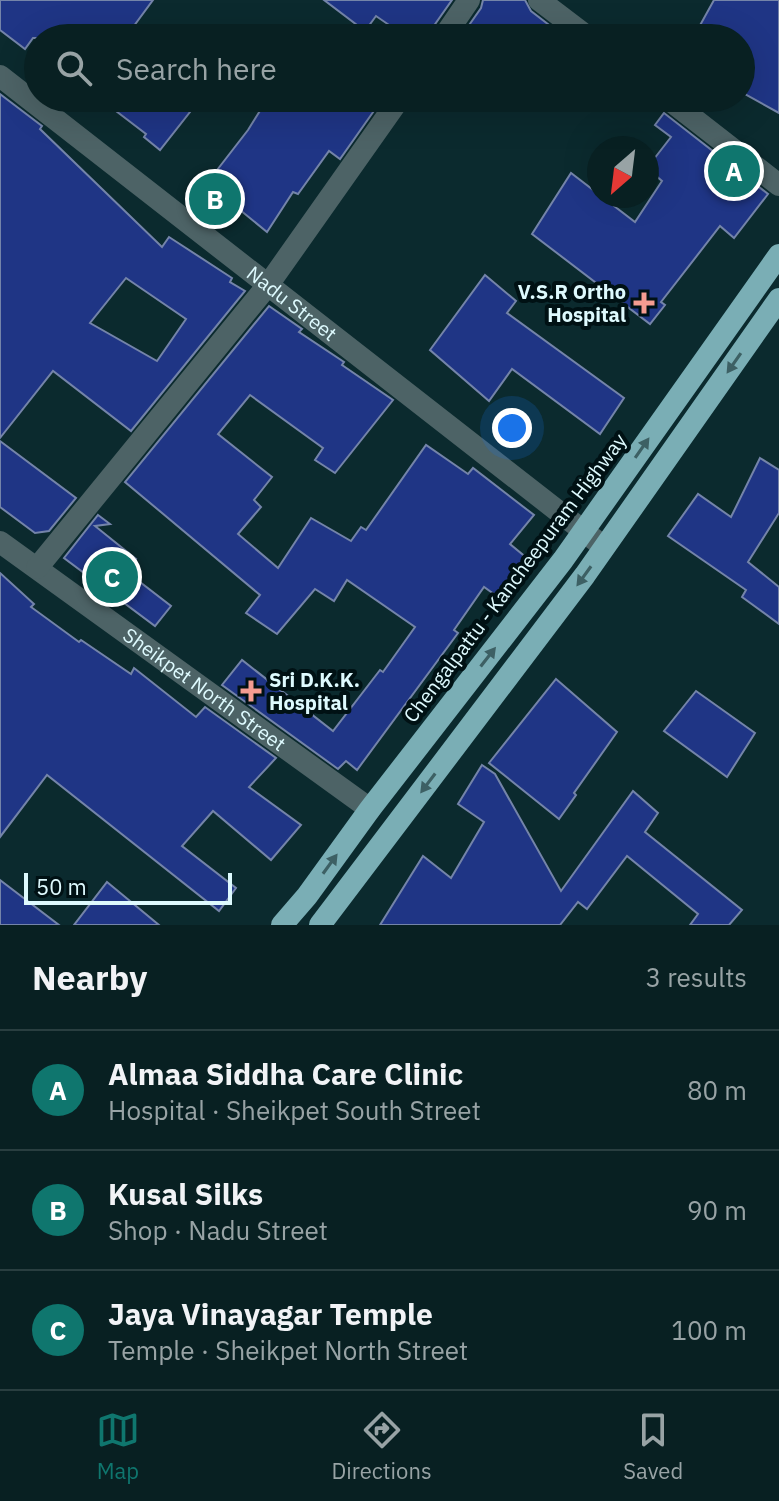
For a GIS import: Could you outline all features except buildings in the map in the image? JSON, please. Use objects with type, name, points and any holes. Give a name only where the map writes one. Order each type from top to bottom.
[{"type":"highway","name":"Chengalpattu - Kancheepuram Highway","points":[[282,925],[583,531],[779,255]]},
{"type":"highway","points":[[320,925],[604,547],[779,299]]},
{"type":"street","points":[[453,24],[469,0]]},
{"type":"street","points":[[539,0],[571,24]]},
{"type":"street","name":"Nadu Street","points":[[0,76],[24,95]]},
{"type":"street","name":"Nadu Street","points":[[46,112],[604,547]]},
{"type":"street","points":[[37,568],[268,285],[390,112]]},
{"type":"street","points":[[685,112],[779,185]]},
{"type":"street","name":"Sheikpet North Street","points":[[0,542],[370,809]]},
{"type":"place","name":"Almaa Siddha Care Clinic","points":[[734,171]]},
{"type":"place","name":"Kusal Silks","points":[[215,199]]},
{"type":"place","name":"V.S.R Ortho Hospital","points":[[644,303]]},
{"type":"place","name":"Jaya Vinayagar Temple","points":[[112,577]]},
{"type":"place","name":"Sri D.K.K. Hospital","points":[[251,691]]}]
